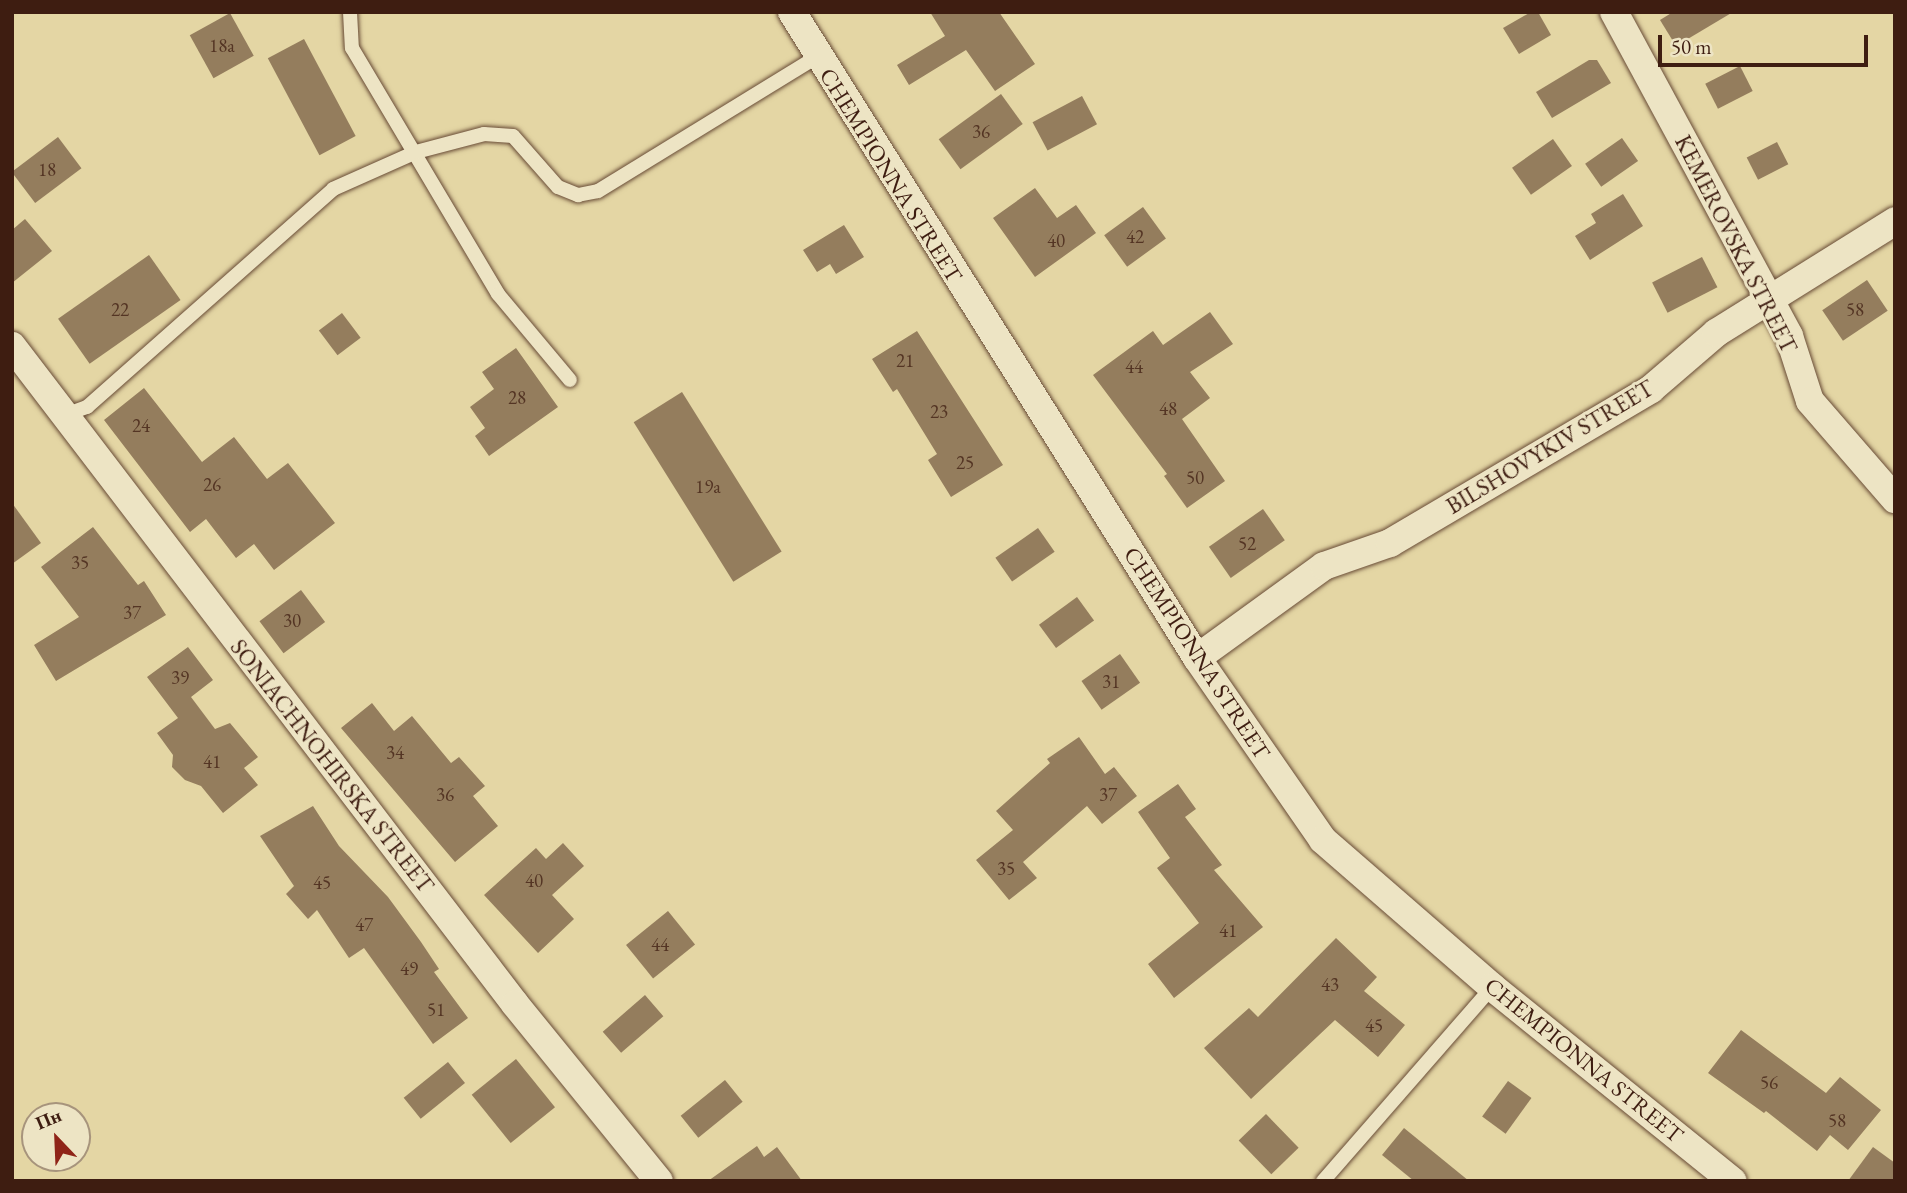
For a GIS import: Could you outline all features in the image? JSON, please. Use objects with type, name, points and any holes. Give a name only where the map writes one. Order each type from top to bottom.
[{"type":"street","name":"CHEMPIONNA STREET","points":[[792,12],[817,57],[1197,657],[1323,840],[1492,987],[1732,1181]]},
{"type":"street","name":"KEMEROVSKA STREET","points":[[1614,12],[1789,335],[1810,401],[1895,499]]},
{"type":"street","name":"BILSHOVYKIV STREET","points":[[1197,657],[1324,566],[1390,543],[1651,389],[1716,333],[1895,222]]},
{"type":"street","name":"SONIACHNOHIRSKA STREET","points":[[12,346],[62,416],[515,1004],[659,1181]]},
{"type":"lane","points":[[350,12],[352,48],[498,294],[569,380]]},
{"type":"lane","points":[[62,416],[88,407],[333,189],[416,152],[484,134],[513,136],[558,187],[578,195],[597,191],[817,57]]},
{"type":"lane","points":[[1323,1181],[1492,987]]},
{"type":"building","points":[[930,12],[999,12],[1035,64],[995,91],[966,50],[909,85],[897,65],[945,36]]},
{"type":"building","points":[[1531,12],[1538,12],[1551,35],[1519,54],[1503,28]]},
{"type":"building","points":[[1673,12],[1733,12],[1676,46],[1660,20]]},
{"type":"building","points":[[230,13],[254,56],[214,78],[190,35]]},
{"type":"building","points":[[304,39],[356,136],[319,155],[268,58]]},
{"type":"building","points":[[1589,60],[1597,60],[1611,83],[1552,118],[1536,92]]},
{"type":"building","points":[[1740,66],[1753,91],[1718,109],[1705,84]]},
{"type":"building","points":[[1001,94],[1023,124],[960,169],[939,139]]},
{"type":"building","points":[[1082,96],[1097,124],[1048,151],[1033,122]]},
{"type":"building","points":[[58,137],[81,168],[35,203],[12,172]]},
{"type":"building","points":[[1622,138],[1638,161],[1601,187],[1585,164]]},
{"type":"building","points":[[1553,139],[1572,166],[1531,195],[1512,168]]},
{"type":"building","points":[[1777,142],[1788,164],[1758,180],[1747,157]]},
{"type":"building","points":[[1035,188],[1057,218],[1076,205],[1096,233],[1035,277],[993,218]]},
{"type":"building","points":[[1623,194],[1643,226],[1590,260],[1575,236],[1596,223],[1591,214]]},
{"type":"building","points":[[1143,207],[1166,239],[1127,267],[1104,235]]},
{"type":"building","points":[[25,219],[52,251],[12,283],[12,230]]},
{"type":"building","points":[[844,225],[864,257],[836,274],[830,264],[817,272],[803,250]]},
{"type":"building","points":[[149,255],[181,300],[90,364],[58,319]]},
{"type":"building","points":[[1702,257],[1717,287],[1668,313],[1652,282]]},
{"type":"building","points":[[1867,280],[1888,311],[1843,341],[1822,310]]},
{"type":"building","points":[[1210,312],[1233,344],[1190,372],[1210,398],[1182,419],[1225,481],[1187,508],[1164,476],[1167,474],[1093,375],[1153,331],[1163,345]]},
{"type":"building","points":[[342,313],[361,338],[337,355],[319,330]]},
{"type":"building","points":[[917,331],[1003,465],[951,497],[928,460],[937,454],[897,389],[893,392],[872,359]]},
{"type":"building","points":[[516,348],[558,407],[489,456],[475,436],[485,428],[470,407],[494,389],[482,372]]},
{"type":"building","points":[[144,388],[202,462],[234,437],[267,479],[288,463],[335,523],[274,570],[254,544],[236,558],[206,519],[190,532],[104,420]]},
{"type":"building","points":[[682,392],[782,551],[733,582],[634,422]]},
{"type":"building","points":[[12,503],[41,543],[12,564]]},
{"type":"building","points":[[1263,509],[1285,540],[1231,578],[1209,547]]},
{"type":"building","points":[[93,527],[138,585],[144,581],[166,615],[56,681],[34,645],[79,617],[41,567]]},
{"type":"building","points":[[1038,528],[1055,552],[1012,582],[995,558]]},
{"type":"building","points":[[301,590],[325,622],[284,653],[259,621]]},
{"type":"building","points":[[1077,597],[1094,620],[1056,648],[1039,625]]},
{"type":"building","points":[[188,647],[213,680],[191,697],[215,729],[230,723],[258,757],[244,768],[258,785],[223,813],[201,786],[185,780],[172,767],[173,755],[157,733],[178,718],[147,677]]},
{"type":"building","points":[[1120,654],[1140,683],[1102,710],[1081,681]]},
{"type":"building","points":[[372,703],[394,731],[412,716],[451,763],[459,757],[485,786],[473,796],[498,826],[455,862],[341,728]]},
{"type":"building","points":[[1079,737],[1105,774],[1114,767],[1137,796],[1102,824],[1087,806],[1023,862],[1037,878],[1009,900],[976,860],[1013,830],[996,811],[1050,763],[1047,759]]},
{"type":"building","points":[[1178,784],[1196,809],[1185,817],[1222,865],[1214,870],[1263,927],[1174,998],[1148,964],[1199,923],[1157,868],[1170,858],[1138,812]]},
{"type":"building","points":[[313,806],[339,846],[388,897],[421,942],[439,969],[434,972],[468,1018],[433,1044],[364,948],[349,958],[317,910],[308,919],[286,894],[294,886],[260,836]]},
{"type":"building","points":[[563,843],[584,866],[552,895],[574,919],[538,953],[484,895],[536,848],[546,859]]},
{"type":"building","points":[[668,911],[695,944],[653,978],[626,945]]},
{"type":"building","points":[[1336,938],[1377,977],[1364,991],[1405,1025],[1378,1057],[1335,1020],[1251,1099],[1204,1048],[1249,1008],[1258,1017]]},
{"type":"building","points":[[645,995],[663,1016],[621,1053],[603,1032]]},
{"type":"building","points":[[1741,1030],[1826,1093],[1840,1077],[1881,1110],[1848,1150],[1830,1135],[1817,1151],[1766,1111],[1764,1113],[1708,1073]]},
{"type":"building","points":[[516,1059],[555,1107],[511,1143],[472,1095]]},
{"type":"building","points":[[448,1062],[465,1083],[421,1119],[404,1098]]},
{"type":"building","points":[[725,1080],[743,1102],[698,1138],[681,1116]]},
{"type":"building","points":[[1508,1081],[1531,1098],[1506,1134],[1482,1117]]},
{"type":"building","points":[[1266,1114],[1299,1148],[1271,1174],[1239,1140]]},
{"type":"building","points":[[1404,1128],[1469,1181],[1414,1181],[1382,1155]]},
{"type":"building","points":[[757,1146],[764,1157],[777,1147],[802,1181],[708,1181]]},
{"type":"building","points":[[1873,1147],[1895,1163],[1895,1181],[1848,1181]]}]
